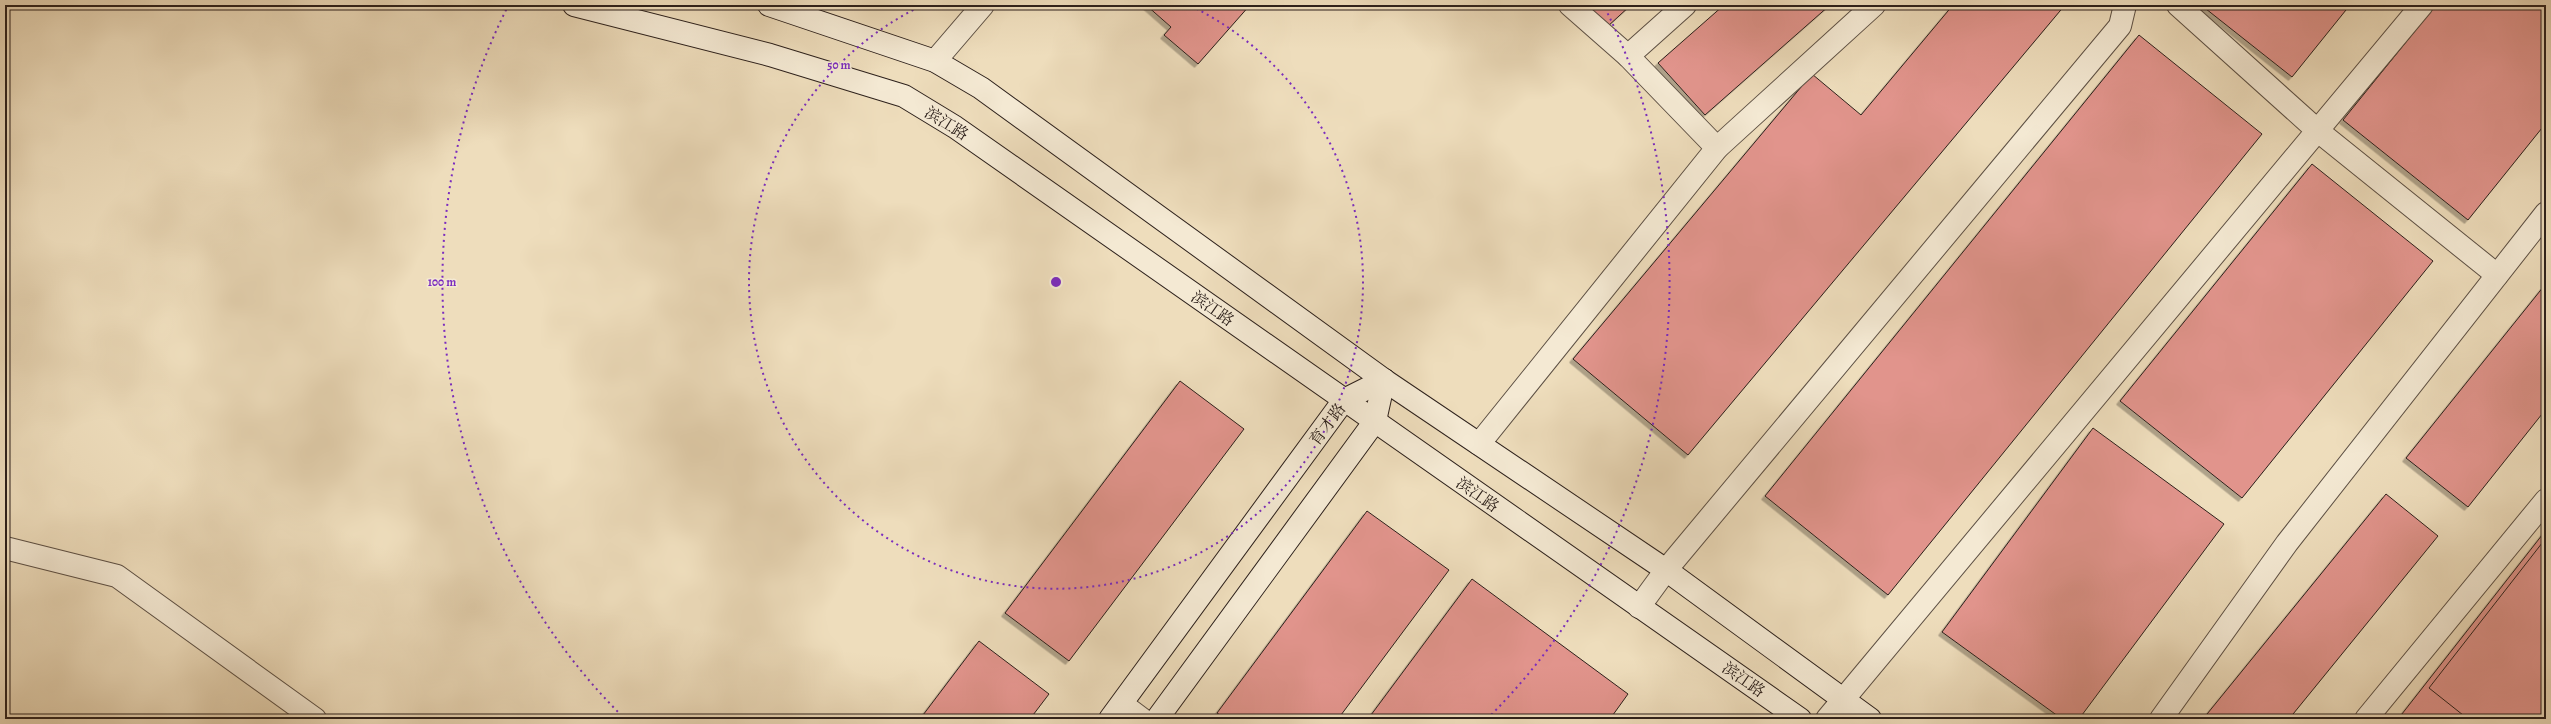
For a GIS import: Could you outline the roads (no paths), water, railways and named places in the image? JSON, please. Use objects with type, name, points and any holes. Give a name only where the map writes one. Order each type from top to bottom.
[{"type":"street","name":"滨江路","points":[[574,5],[770,55],[904,96],[955,126],[1800,719]]},
{"type":"street","points":[[769,5],[935,61],[981,88],[1384,380],[1666,570],[1870,719]]},
{"type":"street","points":[[935,61],[983,5]]},
{"type":"street","points":[[1570,5],[1628,56],[1717,148]]},
{"type":"street","points":[[1628,56],[1685,5]]},
{"type":"street","points":[[1479,444],[1717,148],[1874,5]]},
{"type":"street","points":[[1640,607],[1666,570],[2120,26],[2125,5]]},
{"type":"street","points":[[2178,5],[2318,131],[2497,275]]},
{"type":"street","points":[[1827,719],[2422,5]]},
{"type":"street","points":[[2161,719],[2287,543],[2546,213]]},
{"type":"street","name":"育才路","points":[[1116,711],[1344,400],[1384,380]]},
{"type":"street","points":[[1157,719],[1375,421],[1384,380]]},
{"type":"street","points":[[2366,719],[2546,500]]},
{"type":"street","points":[[5,548],[117,576],[315,719]]},
{"type":"street","points":[[1116,711],[1142,719]]}]
